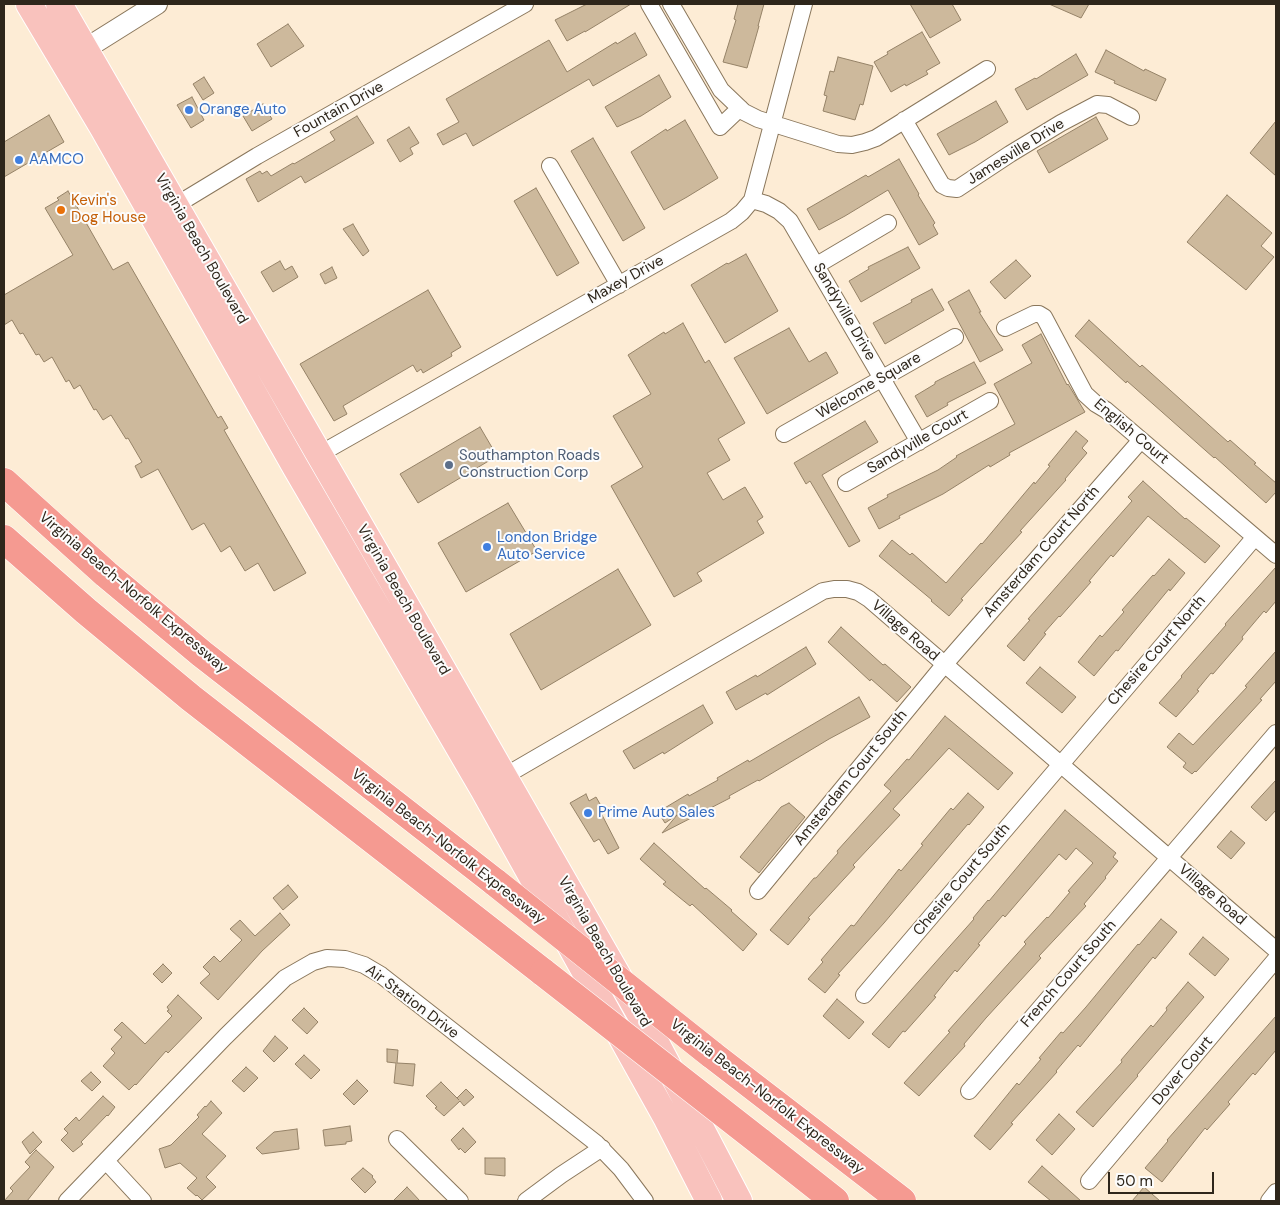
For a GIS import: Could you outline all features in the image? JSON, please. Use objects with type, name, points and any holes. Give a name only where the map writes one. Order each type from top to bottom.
[{"type":"highway","name":"Virginia Beach-Norfolk Expressway","points":[[4,482],[106,574],[202,654],[496,883],[711,1054],[902,1201]]},
{"type":"highway","points":[[4,539],[86,611],[191,698],[835,1201]]},
{"type":"main road","name":"Virginia Beach Boulevard","points":[[29,4],[75,55],[176,205],[319,454],[493,783],[709,1201]]},
{"type":"main road","name":"Virginia Beach Boulevard","points":[[59,4],[75,55],[154,219],[296,468],[653,1037],[739,1201]]},
{"type":"street","points":[[75,55],[157,4]]},
{"type":"street","name":"Fountain Drive","points":[[154,219],[257,156],[525,4]]},
{"type":"street","points":[[649,4],[720,127],[740,108]]},
{"type":"street","points":[[671,4],[721,90],[740,108],[758,119],[838,144],[852,145],[876,138],[986,69]]},
{"type":"street","name":"Maxey Drive","points":[[296,468],[731,221],[742,212],[752,200],[804,4]]},
{"type":"street","name":"Jamesville Drive","points":[[904,120],[942,185],[957,189],[1018,148],[1097,104],[1108,105],[1131,117]]},
{"type":"street","points":[[550,166],[619,285]]},
{"type":"street","name":"Sandyville Drive","points":[[752,200],[766,204],[779,211],[790,221],[919,442]]},
{"type":"street","points":[[817,265],[888,222]]},
{"type":"street","name":"English Court","points":[[1005,328],[1034,314],[1044,317],[1085,394],[1276,555]]},
{"type":"street","name":"Welcome Square","points":[[784,434],[955,337]]},
{"type":"street","name":"Sandyville Court","points":[[846,483],[990,401]]},
{"type":"street","name":"Amsterdam Court North","points":[[944,665],[1141,440]]},
{"type":"street","name":"Chesire Court North","points":[[1060,765],[1254,537]]},
{"type":"street","name":"Village Road","points":[[493,783],[822,591],[846,589],[858,592],[869,599],[1276,950]]},
{"type":"street","name":"Amsterdam Court South","points":[[758,891],[944,665]]},
{"type":"street","name":"French Court South","points":[[969,1091],[1276,733]]},
{"type":"street","name":"Chesire Court South","points":[[864,995],[1060,765]]},
{"type":"street","points":[[1276,937],[1276,946]]},
{"type":"street","name":"Air Station Drive","points":[[67,1201],[224,1037],[285,978],[313,962],[327,958],[345,959],[364,965],[381,975],[602,1148],[640,1192],[645,1201]]},
{"type":"street","name":"Dover Court","points":[[1088,1182],[1276,959]]},
{"type":"street","points":[[397,1139],[460,1201]]},
{"type":"street","points":[[526,1201],[602,1148]]},
{"type":"street","points":[[106,1160],[143,1201]]},
{"type":"street","points":[[1269,1201],[1276,1192]]},
{"type":"building","points":[[587,4],[631,4],[567,41],[555,20]]},
{"type":"building","points":[[738,4],[764,4],[747,68],[723,62],[736,20],[734,19]]},
{"type":"building","points":[[910,4],[952,4],[961,20],[930,38]]},
{"type":"building","points":[[1049,4],[1089,4],[1081,18]]},
{"type":"building","points":[[288,24],[304,46],[271,67],[257,44]]},
{"type":"building","points":[[922,32],[940,63],[926,71],[928,74],[891,92],[874,62],[888,54],[887,52]]},
{"type":"building","points":[[635,33],[647,55],[593,86],[589,79],[473,146],[466,133],[443,145],[437,134],[459,122],[446,99],[549,40],[567,72],[616,42],[617,44]]},
{"type":"building","points":[[1106,50],[1144,71],[1145,69],[1166,79],[1156,101],[1114,83],[1115,81],[1095,72]]},
{"type":"building","points":[[1076,54],[1088,75],[1027,110],[1015,89],[1036,79]]},
{"type":"building","points":[[838,57],[873,66],[863,105],[860,104],[855,120],[823,111],[827,96],[824,95],[830,71],[834,72]]},
{"type":"building","points":[[659,75],[671,97],[641,116],[617,127],[605,107]]},
{"type":"building","points":[[204,77],[214,93],[203,100],[193,84]]},
{"type":"building","name":"Orange Auto","points":[[192,97],[204,120],[191,128],[177,105]]},
{"type":"building","points":[[996,101],[1008,122],[949,155],[937,134]]},
{"type":"building","points":[[263,104],[272,119],[252,131],[243,116]]},
{"type":"building","name":"AAMCO","points":[[49,115],[64,142],[4,177],[4,142]]},
{"type":"building","points":[[357,116],[374,143],[305,183],[301,176],[258,202],[246,179],[260,171],[262,174],[267,171],[271,176],[294,164],[335,140],[330,132]]},
{"type":"building","points":[[1096,117],[1108,139],[1049,173],[1037,151]]},
{"type":"building","points":[[685,120],[718,178],[664,210],[631,152],[666,129],[667,131]]},
{"type":"building","points":[[1276,121],[1276,176],[1250,153]]},
{"type":"building","points":[[409,127],[419,143],[410,148],[413,154],[400,162],[387,140]]},
{"type":"building","points":[[593,138],[645,228],[623,241],[571,151]]},
{"type":"building","points":[[899,159],[935,223],[933,225],[938,234],[919,245],[888,190],[819,230],[807,209],[866,175],[868,177]]},
{"type":"building","points":[[536,188],[579,263],[557,276],[514,201]]},
{"type":"building","points":[[68,191],[113,270],[128,262],[218,418],[221,416],[228,428],[224,430],[306,573],[274,591],[258,563],[245,571],[230,546],[221,552],[204,523],[192,530],[158,469],[141,478],[135,466],[142,462],[128,438],[126,439],[111,415],[103,420],[96,409],[94,410],[80,385],[74,389],[69,380],[66,382],[52,357],[44,362],[39,354],[36,355],[23,333],[20,334],[12,320],[4,325],[4,295],[73,255],[45,208],[59,200],[57,198]]},
{"type":"building","points":[[1227,195],[1272,233],[1261,246],[1274,257],[1246,290],[1187,242]]},
{"type":"building","points":[[353,224],[369,251],[363,256],[343,229]]},
{"type":"building","points":[[908,247],[920,268],[861,302],[849,281],[869,269],[868,267]]},
{"type":"building","points":[[746,254],[778,311],[725,343],[691,285]]},
{"type":"building","points":[[1016,260],[1031,276],[1005,299],[990,282]]},
{"type":"building","points":[[280,261],[285,270],[292,266],[298,277],[273,292],[261,272]]},
{"type":"building","points":[[332,267],[337,278],[325,284],[320,274]]},
{"type":"building","points":[[932,289],[944,310],[885,344],[873,323]]},
{"type":"building","points":[[428,290],[461,347],[451,353],[452,356],[423,373],[421,369],[417,372],[413,365],[343,406],[347,414],[334,421],[300,364]]},
{"type":"building","points":[[969,290],[981,312],[979,312],[1003,350],[980,362],[948,302]]},
{"type":"building","points":[[1089,320],[1140,367],[1142,365],[1228,442],[1230,440],[1276,483],[1276,492],[1266,503],[1127,381],[1126,383],[1075,336]]},
{"type":"building","points":[[683,323],[705,363],[709,360],[745,423],[718,439],[730,460],[707,473],[723,500],[745,487],[763,517],[757,521],[764,533],[697,573],[702,581],[674,597],[611,486],[643,467],[613,416],[651,394],[628,355],[664,332],[665,334]]},
{"type":"building","points":[[789,328],[809,362],[826,352],[838,373],[767,414],[734,358]]},
{"type":"building","points":[[1041,334],[1067,385],[1085,412],[1009,453],[1010,455],[990,467],[989,465],[943,494],[899,516],[900,518],[879,529],[868,508],[888,497],[887,495],[938,470],[956,456],[1015,424],[994,384],[1032,363],[1022,345]]},
{"type":"building","points":[[974,362],[986,383],[947,403],[948,405],[927,417],[915,396],[935,384],[935,382]]},
{"type":"building","points":[[865,421],[878,442],[822,475],[860,541],[849,547],[810,481],[806,484],[794,463]]},
{"type":"building","name":"Southampton Roads Construction Corp","points":[[480,427],[497,456],[418,503],[400,474]]},
{"type":"building","points":[[1076,431],[1088,441],[1082,448],[1087,453],[1066,480],[1020,531],[1022,532],[961,599],[963,600],[949,616],[879,556],[892,540],[910,555],[912,553],[946,583],[982,544],[1034,482],[1035,484]]},
{"type":"building","points":[[1143,481],[1185,519],[1220,546],[1205,563],[1148,516],[1113,557],[1111,555],[1089,581],[1091,582],[1044,633],[1046,634],[1024,661],[1007,646],[1030,620],[1028,619],[1132,501],[1128,497]]},
{"type":"building","name":"London Bridge Auto Service","points":[[508,503],[537,551],[466,592],[438,543]]},
{"type":"building","points":[[1169,559],[1185,573],[1094,676],[1078,662]]},
{"type":"building","points":[[1276,567],[1276,601],[1266,613],[1264,611],[1242,637],[1243,639],[1213,674],[1211,673],[1197,690],[1199,691],[1176,717],[1159,703]]},
{"type":"building","points":[[618,569],[651,625],[541,690],[510,634]]},
{"type":"building","points":[[841,627],[883,665],[885,664],[911,687],[897,702],[871,679],[870,681],[828,642]]},
{"type":"building","points":[[806,647],[816,664],[767,695],[766,693],[736,710],[726,692],[756,675],[757,677]]},
{"type":"building","points":[[1276,651],[1276,681],[1260,699],[1262,700],[1196,772],[1192,774],[1183,767],[1186,763],[1167,747],[1179,733],[1193,745],[1247,687],[1245,686]]},
{"type":"building","points":[[1040,667],[1076,697],[1062,713],[1026,683]]},
{"type":"building","points":[[859,697],[870,717],[759,781],[729,796],[730,798],[662,833],[677,815],[665,823],[658,812],[688,794],[689,796],[718,780],[717,778],[748,760],[749,762]]},
{"type":"building","points":[[703,705],[713,723],[664,754],[663,752],[634,769],[623,751]]},
{"type":"building","points":[[945,716],[1013,773],[998,790],[949,748],[893,809],[900,815],[853,865],[855,867],[808,918],[810,919],[788,945],[770,930],[891,791],[884,785],[907,759],[909,760]]},
{"type":"building","points":[[1276,780],[1276,810],[1266,821],[1251,807]]},
{"type":"building","points":[[968,793],[984,807],[838,974],[840,975],[825,993],[808,979],[823,962],[821,960],[851,925],[854,926],[899,869],[901,871],[923,845],[921,844],[951,808],[953,810]]},
{"type":"building","points":[[586,794],[589,801],[596,797],[604,811],[601,813],[619,848],[608,854],[599,839],[594,842],[570,803]]},
{"type":"building","points":[[789,803],[805,817],[759,873],[740,857],[781,807]]},
{"type":"building","points":[[1065,810],[1116,853],[1113,857],[1118,861],[1084,904],[1086,906],[1039,956],[1041,958],[919,1096],[904,1083],[1026,944],[1024,942],[1048,918],[1070,892],[1068,891],[1093,863],[1076,848],[1066,860],[1059,854],[1005,917],[1003,915],[957,972],[955,970],[934,996],[936,997],[889,1048],[872,1034],[974,919]]},
{"type":"building","points":[[1231,831],[1245,843],[1231,859],[1217,847]]},
{"type":"building","points":[[654,843],[757,934],[743,951],[692,904],[690,906],[663,884],[666,882],[640,859]]},
{"type":"building","points":[[288,885],[298,897],[283,910],[273,898]]},
{"type":"building","points":[[280,913],[290,925],[262,951],[218,1000],[200,983],[210,974],[203,967],[214,956],[220,962],[242,940],[230,929],[240,920],[255,936]]},
{"type":"building","points":[[1161,919],[1177,932],[1155,959],[1153,957],[1080,1047],[1078,1045],[990,1150],[974,1136],[1017,1083],[1019,1085],[1061,1032],[1063,1033]]},
{"type":"building","points":[[1203,937],[1229,959],[1215,976],[1189,954]]},
{"type":"building","points":[[163,964],[172,973],[162,983],[153,974]]},
{"type":"building","points":[[1188,982],[1204,997],[1093,1127],[1076,1112],[1122,1062],[1121,1060],[1151,1025],[1153,1027]]},
{"type":"building","points":[[178,995],[202,1018],[168,1053],[166,1051],[136,1085],[129,1090],[103,1066],[115,1053],[111,1049],[122,1037],[114,1030],[122,1022],[145,1044],[172,1016],[167,1011],[169,1010],[167,1007]]},
{"type":"building","points":[[837,999],[864,1022],[849,1039],[823,1016]]},
{"type":"building","points":[[304,1008],[318,1022],[307,1034],[292,1020]]},
{"type":"building","points":[[1276,1016],[1276,1050],[1255,1075],[1253,1073],[1228,1102],[1230,1104],[1207,1130],[1205,1128],[1162,1182],[1145,1168],[1167,1140]]},
{"type":"building","points":[[275,1036],[288,1048],[274,1062],[263,1051]]},
{"type":"building","points":[[387,1049],[398,1050],[397,1063],[415,1064],[413,1086],[394,1083],[396,1063],[387,1062]]},
{"type":"building","points":[[304,1055],[320,1070],[311,1079],[295,1064]]},
{"type":"building","points":[[246,1067],[258,1078],[244,1092],[232,1081]]},
{"type":"building","points":[[91,1072],[101,1082],[92,1091],[81,1081]]},
{"type":"building","points":[[357,1080],[368,1091],[354,1105],[343,1094]]},
{"type":"building","points":[[441,1082],[457,1098],[466,1089],[474,1097],[464,1106],[460,1101],[444,1116],[426,1096]]},
{"type":"building","points":[[103,1096],[115,1107],[81,1142],[83,1144],[73,1152],[61,1140],[68,1133],[64,1129],[76,1117],[79,1121]]},
{"type":"building","points":[[211,1101],[222,1113],[202,1134],[226,1156],[206,1177],[216,1187],[202,1200],[187,1188],[197,1178],[180,1163],[165,1168],[159,1149],[171,1145],[199,1117],[197,1115]]},
{"type":"building","points":[[1059,1114],[1075,1129],[1052,1155],[1036,1140]]},
{"type":"building","points":[[350,1126],[352,1141],[346,1142],[346,1144],[325,1146],[323,1130]]},
{"type":"building","points":[[463,1128],[476,1142],[465,1153],[460,1148],[459,1150],[451,1140]]},
{"type":"building","points":[[297,1129],[299,1149],[262,1154],[256,1148],[274,1132]]},
{"type":"building","points":[[33,1132],[42,1142],[30,1154],[22,1142]]},
{"type":"building","points":[[36,1150],[54,1167],[27,1201],[4,1201],[13,1191],[10,1188],[30,1167],[25,1162]]},
{"type":"building","points":[[485,1158],[505,1158],[505,1176],[485,1174]]},
{"type":"building","points":[[1042,1166],[1081,1201],[1051,1201],[1028,1182]]},
{"type":"building","points":[[363,1168],[373,1176],[376,1182],[365,1193],[351,1179]]},
{"type":"building","points":[[407,1187],[420,1201],[393,1201]]},
{"type":"building","points":[[1144,1187],[1160,1201],[1132,1201]]},
{"type":"place","name":"Orange Auto","points":[[189,110]]},
{"type":"place","name":"AAMCO","points":[[19,160]]},
{"type":"place","name":"Kevin's Dog House","points":[[61,210]]},
{"type":"place","name":"Southampton Roads Construction Corp","points":[[449,465]]},
{"type":"place","name":"London Bridge Auto Service","points":[[487,547]]},
{"type":"place","name":"Prime Auto Sales","points":[[588,813]]}]
